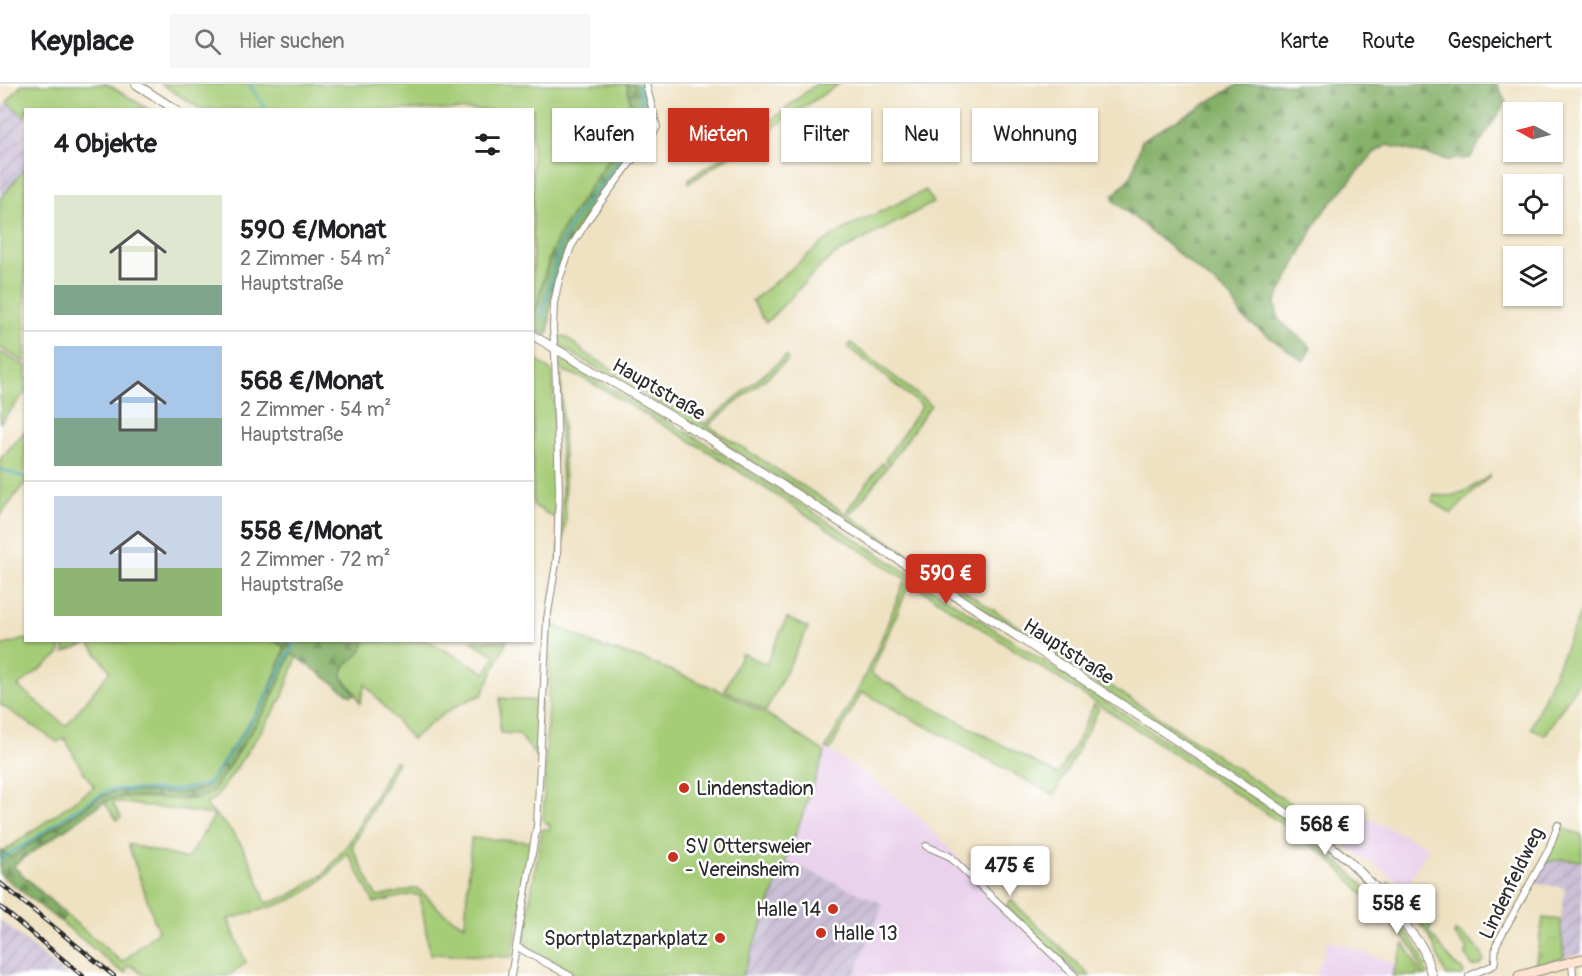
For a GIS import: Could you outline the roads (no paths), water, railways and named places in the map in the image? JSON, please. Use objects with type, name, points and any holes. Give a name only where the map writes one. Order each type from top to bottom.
[{"type":"main road","points":[[1519,976],[1582,959]]},
{"type":"street","points":[[136,84],[173,108]]},
{"type":"street","points":[[511,976],[537,825],[547,619],[559,522],[554,303],[559,280],[571,247],[589,218],[657,127],[646,84]]},
{"type":"street","name":"Hauptstraße","points":[[534,335],[705,436],[922,574],[1316,834],[1348,860],[1376,888],[1420,944],[1432,976]]},
{"type":"street","name":"Lindenfeldweg","points":[[1469,976],[1494,965],[1496,945],[1548,851],[1558,825]]},
{"type":"street","points":[[926,846],[949,856],[1075,976]]},
{"type":"street","points":[[517,947],[570,976]]},
{"type":"street","points":[[1572,961],[1573,976]]},
{"type":"waterway","points":[[249,84],[265,108]]},
{"type":"waterway","points":[[542,317],[560,245],[592,194],[640,135],[645,123],[639,84]]},
{"type":"waterway","points":[[0,469],[24,477]]},
{"type":"waterway","points":[[0,861],[4,856],[28,843],[76,809],[109,790],[177,790],[208,784],[260,708],[295,642]]},
{"type":"railway","points":[[0,883],[114,976]]},
{"type":"railway","points":[[0,907],[83,976]]},
{"type":"place","name":"Lindenstadion","points":[[684,788]]},
{"type":"place","name":"SV Ottersweier - Vereinsheim","points":[[673,857]]},
{"type":"place","name":"Halle 14","points":[[833,909]]},
{"type":"place","name":"Halle 13","points":[[821,933]]},
{"type":"place","name":"Sportplatzparkplatz","points":[[720,938]]}]
